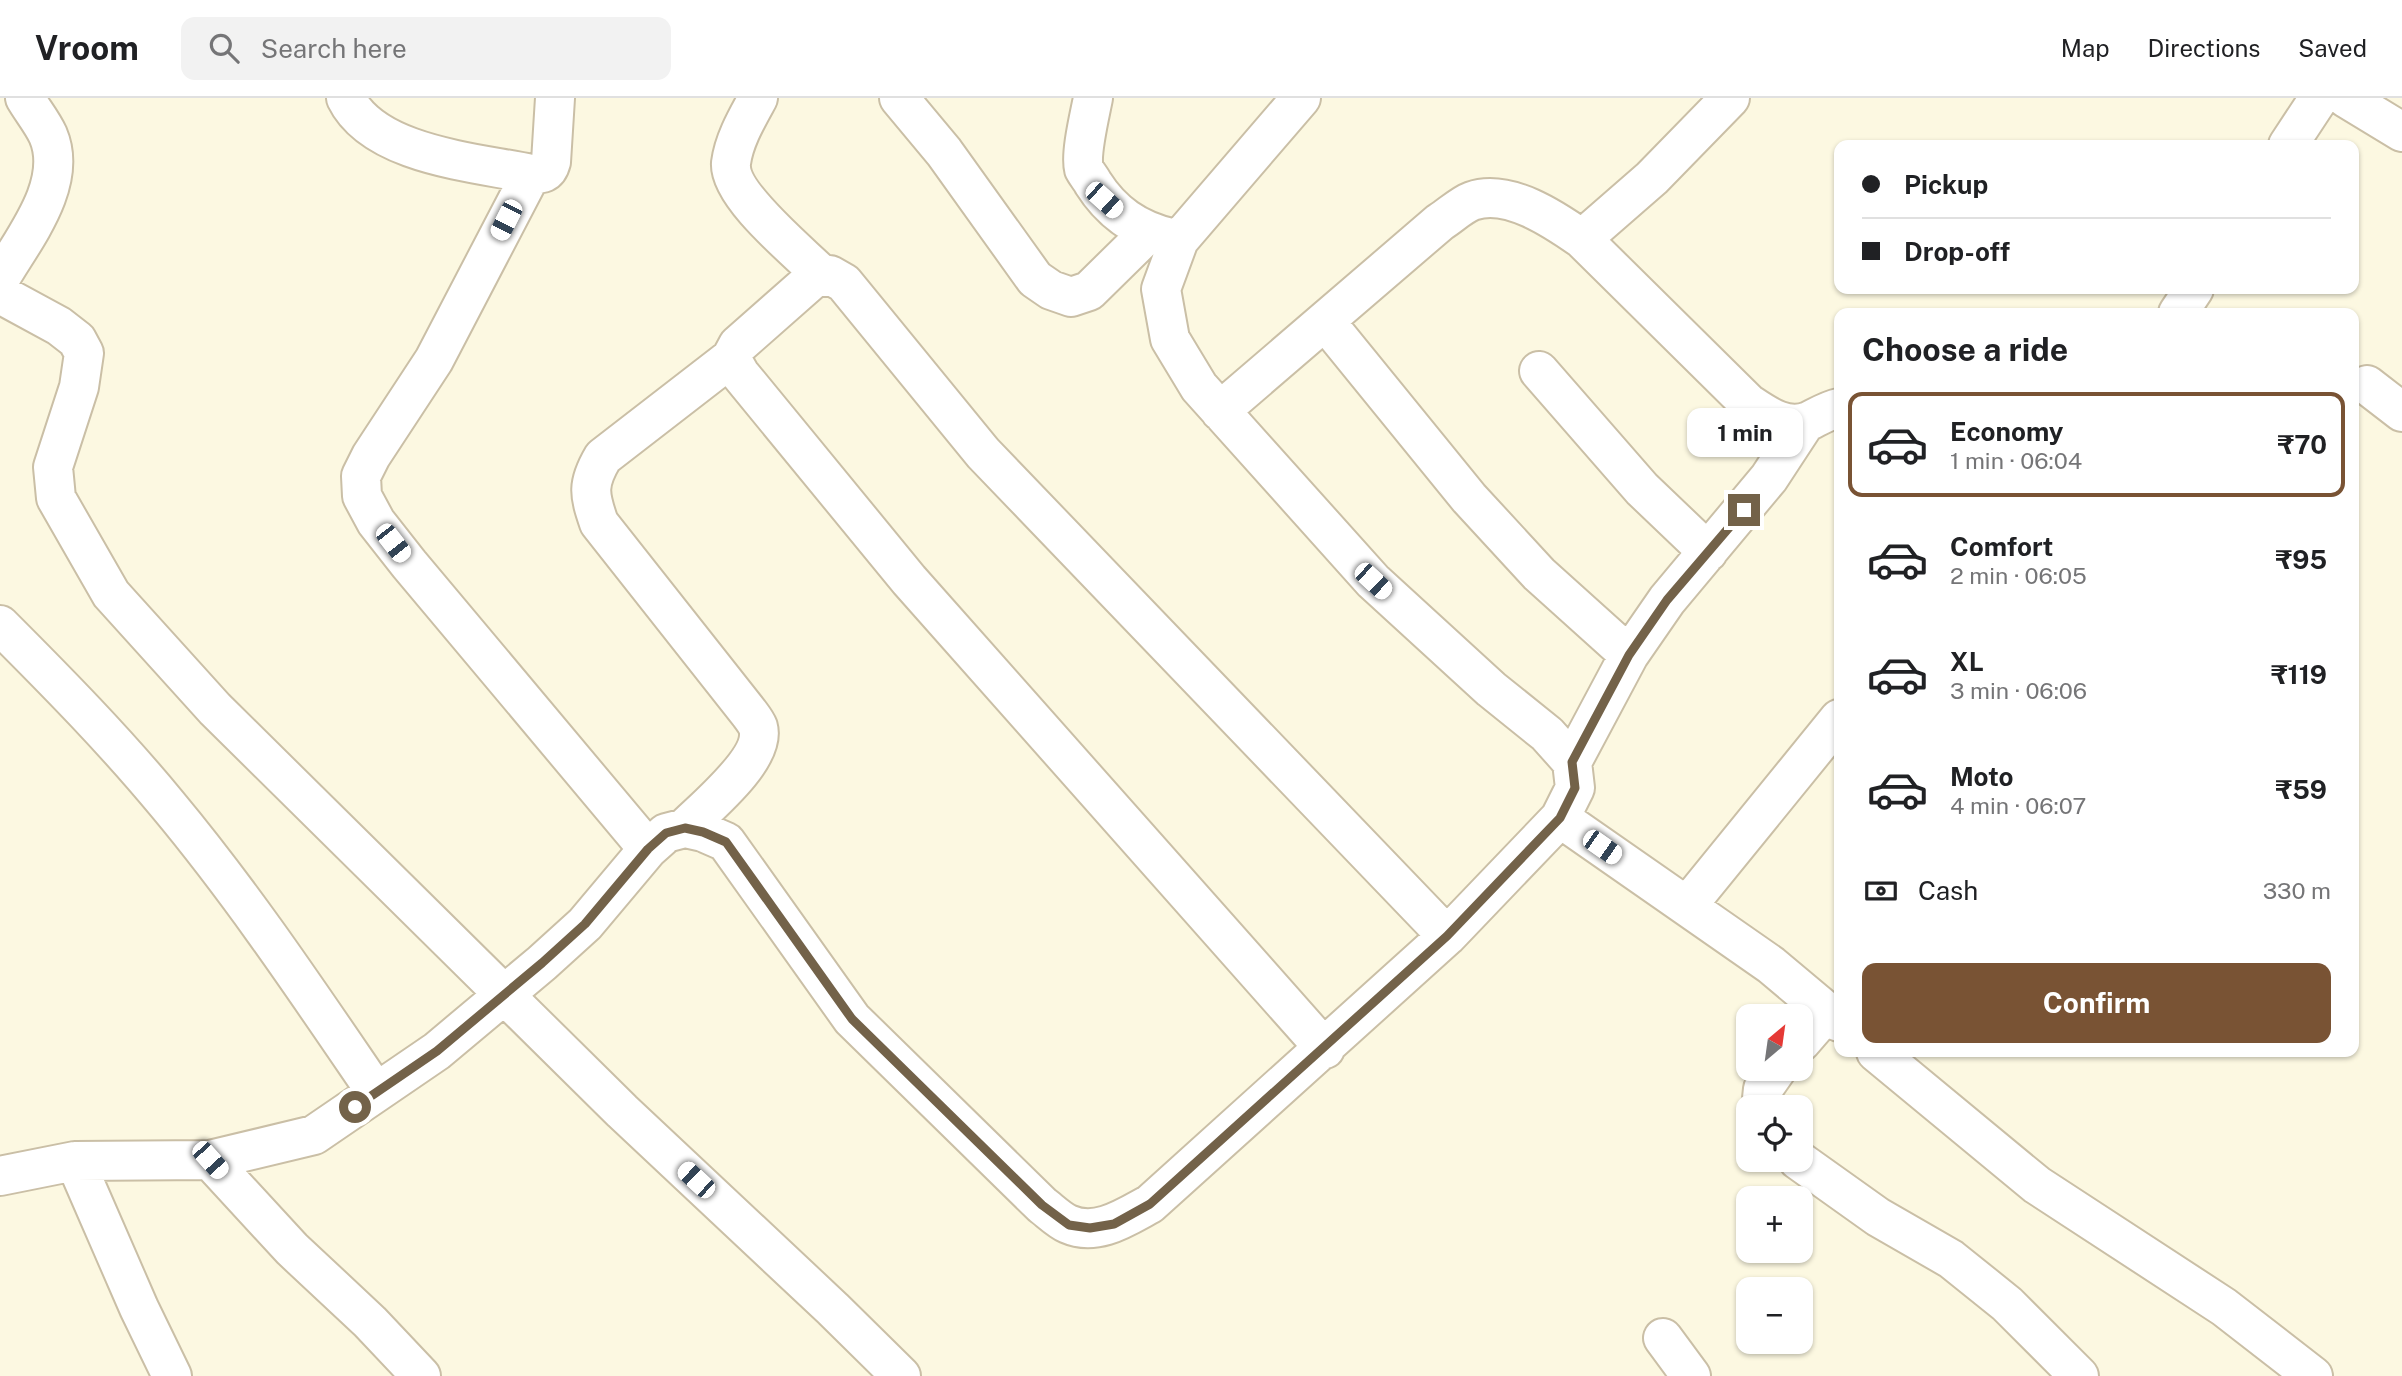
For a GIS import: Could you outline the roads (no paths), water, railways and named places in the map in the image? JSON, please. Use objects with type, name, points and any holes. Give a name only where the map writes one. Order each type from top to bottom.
[{"type":"street","points":[[0,279],[44,202],[52,179],[48,136],[25,98]]},
{"type":"street","points":[[346,98],[351,110],[391,140],[428,153],[530,174],[543,174],[550,169],[555,98]]},
{"type":"street","points":[[758,98],[740,134],[731,163],[732,177],[744,198],[822,275]]},
{"type":"street","points":[[899,98],[944,152],[1035,279],[1051,290],[1071,297],[1089,292],[1163,237],[1301,98]]},
{"type":"street","points":[[1093,98],[1086,132],[1084,168],[1104,200],[1126,220],[1163,237]]},
{"type":"street","points":[[1582,239],[1652,177],[1730,98]]},
{"type":"street","points":[[2291,140],[2319,98]]},
{"type":"street","points":[[2346,98],[2402,132]]},
{"type":"street","points":[[530,174],[434,360],[371,456],[361,476],[362,496],[376,522],[409,564],[648,849]]},
{"type":"street","points":[[1220,411],[1440,222],[1472,201],[1498,198],[1554,219],[1582,239],[1748,403],[1785,424],[1805,422],[1834,410]]},
{"type":"street","points":[[1163,237],[1161,289],[1170,340],[1199,387],[1373,581],[1490,689],[1547,734],[1572,762]]},
{"type":"street","points":[[685,828],[746,766],[756,747],[758,728],[599,523],[590,499],[592,476],[603,457],[731,358],[738,345],[814,278],[830,275],[844,283],[983,453],[1447,936]]},
{"type":"street","points":[[0,294],[59,326],[77,340],[84,353],[79,387],[53,467],[56,498],[111,594],[215,709],[622,1111],[901,1376]]},
{"type":"street","points":[[1325,321],[1469,498],[1539,574],[1629,655]]},
{"type":"street","points":[[731,358],[740,374],[909,580],[1325,1049]]},
{"type":"street","points":[[1539,371],[1642,489],[1708,552]]},
{"type":"street","points":[[2368,385],[2402,412]]},
{"type":"street","points":[[0,1176],[75,1161],[210,1160],[314,1135],[437,1051],[585,924],[648,849],[666,833],[685,828],[726,842],[852,1019],[1042,1205],[1069,1225],[1090,1228],[1114,1224],[1150,1204],[1325,1049],[1447,936],[1560,818],[1575,788],[1572,762],[1629,655],[1667,600],[1769,478],[1805,422]]},
{"type":"street","points":[[0,625],[85,709],[167,804],[236,891],[376,1092]]},
{"type":"street","points":[[1687,906],[1834,725]]},
{"type":"street","points":[[1560,818],[1770,965],[1833,1017],[1813,1033]]},
{"type":"street","points":[[1882,1057],[2037,1185],[2224,1307],[2314,1376]]},
{"type":"street","points":[[210,1160],[292,1249],[370,1322],[421,1376]]},
{"type":"street","points":[[75,1161],[139,1308],[172,1376]]},
{"type":"street","points":[[1813,1171],[1878,1217],[1951,1259],[2007,1304],[2079,1376]]},
{"type":"street","points":[[1663,1338],[1691,1376]]}]
